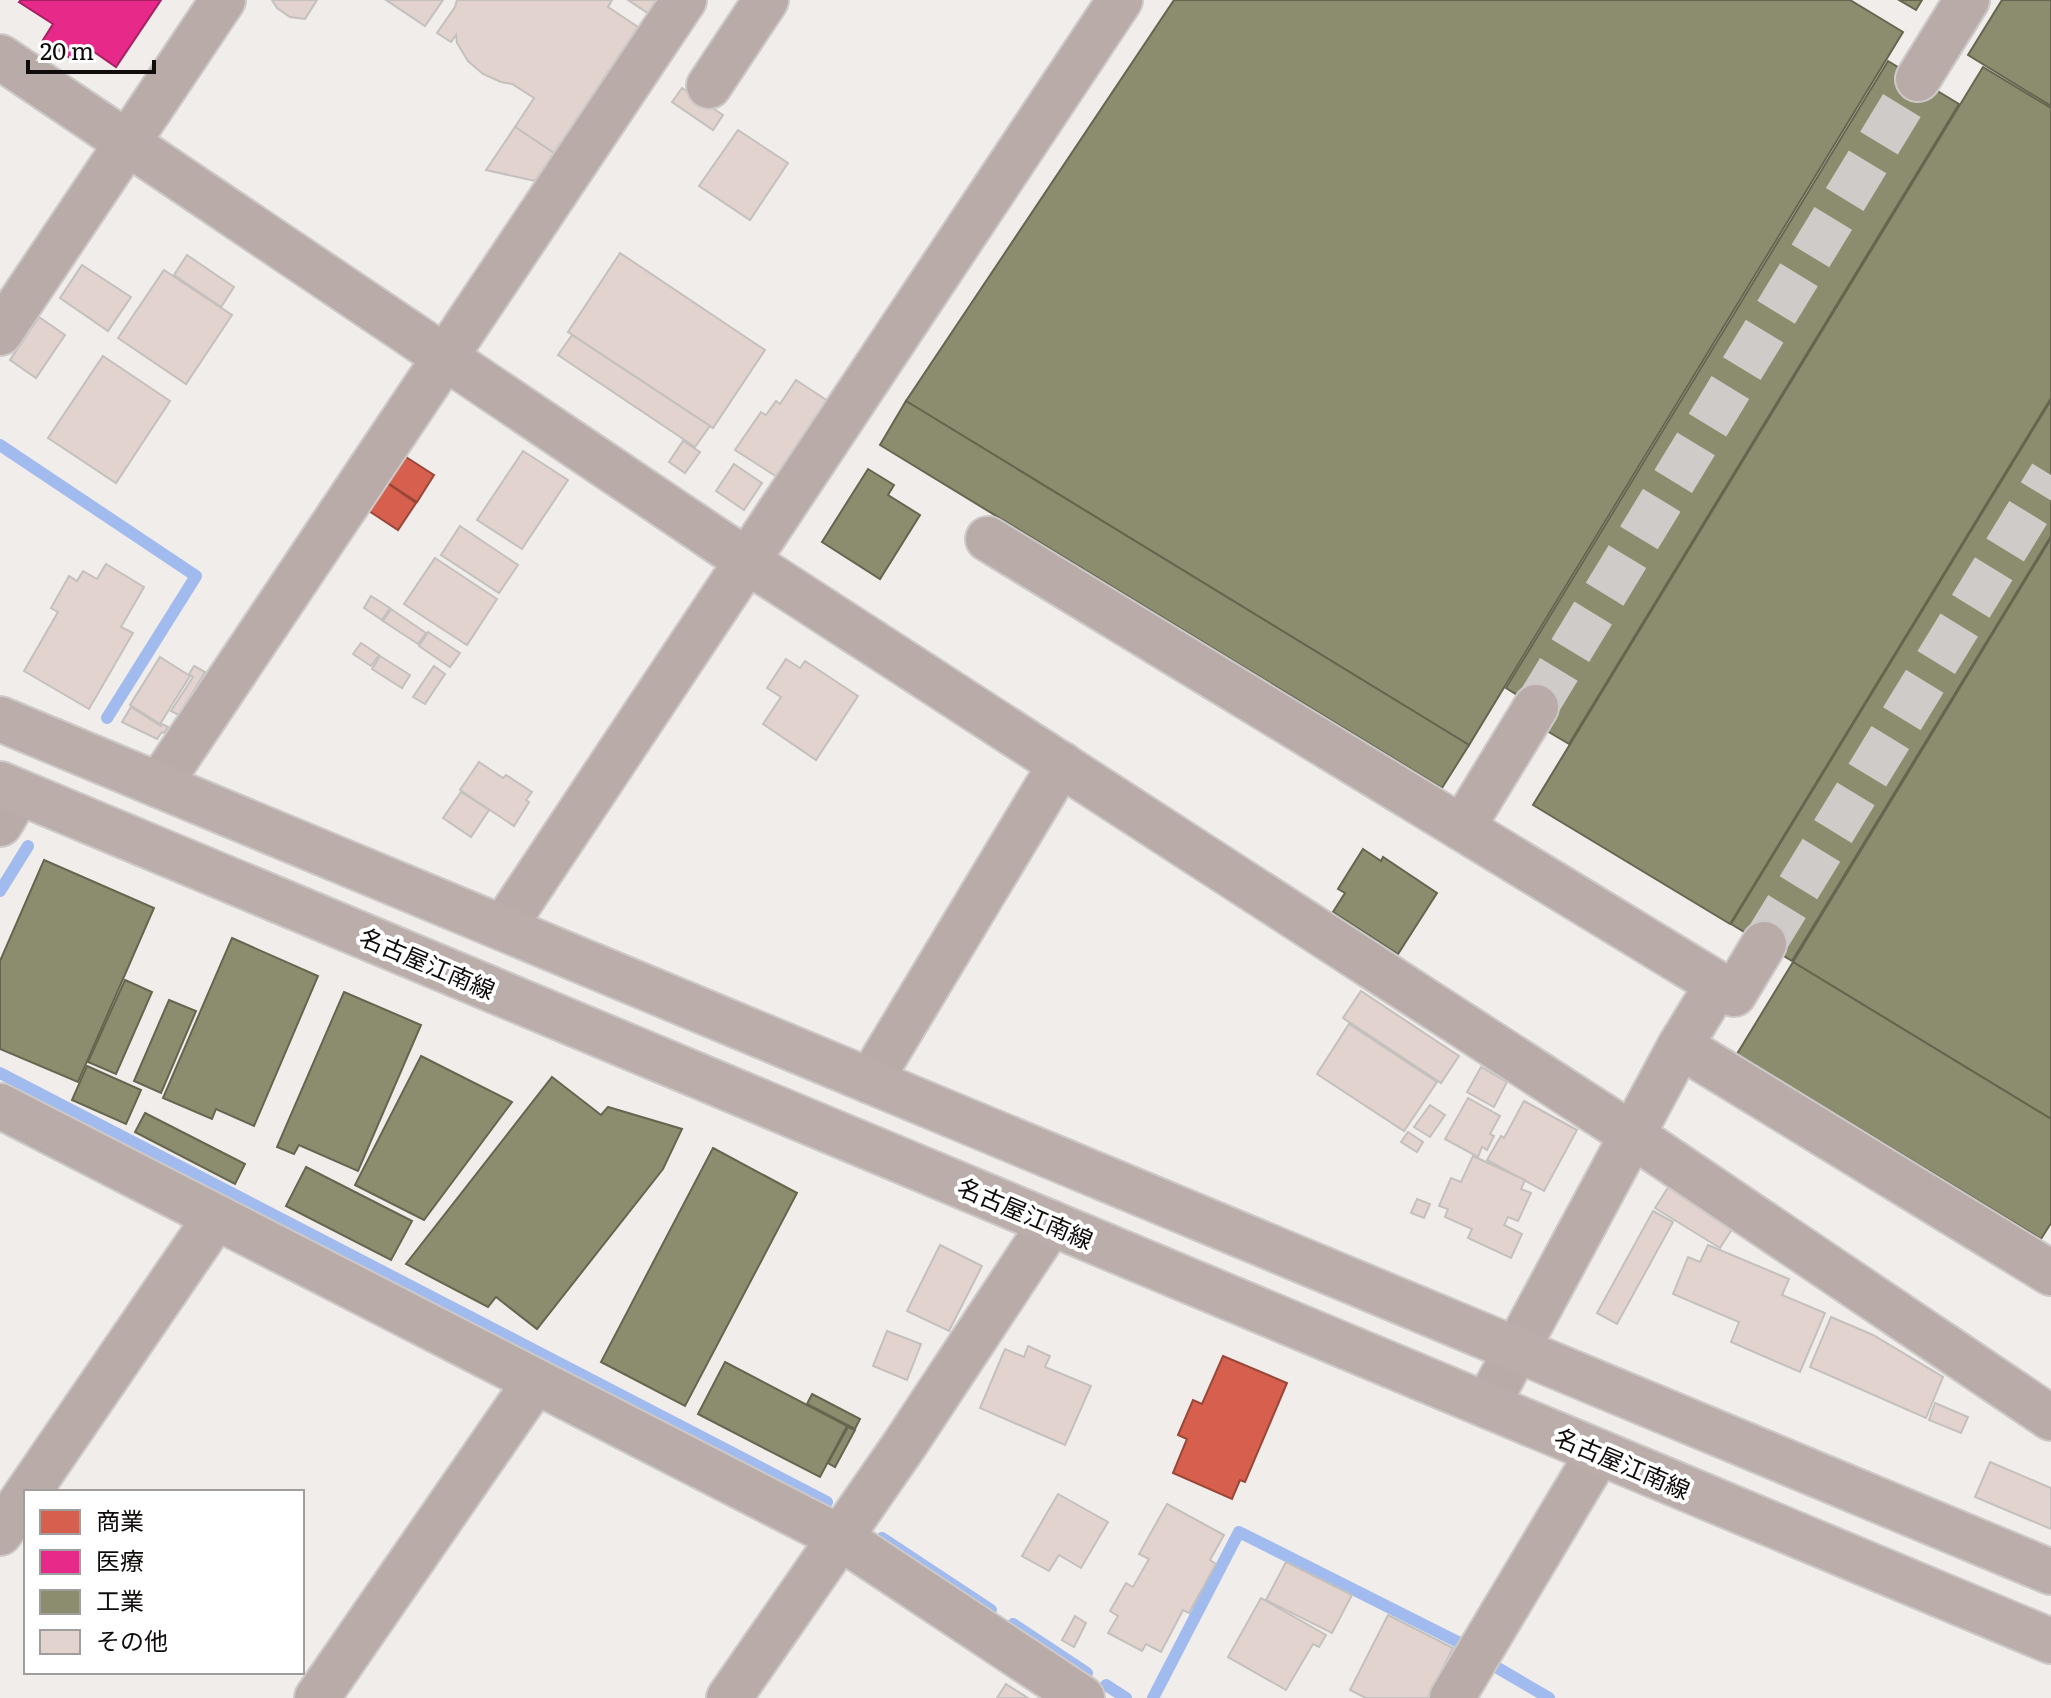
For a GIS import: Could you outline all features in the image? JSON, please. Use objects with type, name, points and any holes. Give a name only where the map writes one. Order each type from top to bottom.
[{"type":"main road","points":[[0,719],[2051,1572]]},
{"type":"main road","name":"名古屋江南線","points":[[6,800],[1051,1223],[2051,1641]]},
{"type":"street","points":[[0,333],[223,0]]},
{"type":"street","points":[[159,785],[684,0]]},
{"type":"street","points":[[709,86],[766,0]]},
{"type":"street","points":[[503,928],[1120,0]]},
{"type":"street","points":[[1918,79],[1967,0]]},
{"type":"street","points":[[0,57],[747,561],[1632,1135],[2051,1418]]},
{"type":"street","points":[[988,539],[1734,994],[1764,944]]},
{"type":"street","points":[[1462,828],[1536,707]]},
{"type":"street","points":[[870,1081],[1061,764]]},
{"type":"street","points":[[1487,1405],[1680,1046],[1718,984]]},
{"type":"street","points":[[1680,1046],[2051,1273]]},
{"type":"street","points":[[0,1106],[841,1538],[1082,1698]]},
{"type":"street","points":[[30,1490],[216,1217]]},
{"type":"street","points":[[729,1698],[841,1538],[1051,1223]]},
{"type":"street","points":[[317,1698],[535,1382]]},
{"type":"street","points":[[1452,1698],[1599,1452]]},
{"type":"street","points":[[0,1533],[24,1498]]},
{"type":"building: 商業","points":[[406,457],[434,475],[417,502],[388,483]]},
{"type":"building: 商業","points":[[387,483],[416,503],[398,530],[369,511]]},
{"type":"building: 商業","points":[[1223,1356],[1287,1383],[1245,1482],[1240,1480],[1232,1499],[1173,1473],[1187,1439],[1178,1435],[1193,1400],[1202,1404]]},
{"type":"building: 医療","points":[[161,0],[116,67],[87,47],[76,62],[43,40],[53,24],[19,2]]},
{"type":"building: 工業","points":[[1174,0],[1850,0],[1903,32],[1469,745],[906,401]]},
{"type":"building: 工業","points":[[1899,0],[1922,0],[1916,10]]},
{"type":"building: 工業","points":[[2002,0],[2051,0],[2051,106],[1968,55]]},
{"type":"building: 工業","points":[[1888,61],[1959,104],[1569,744],[1547,731],[1554,718],[1506,688]]},
{"type":"building: 工業","points":[[1983,67],[2051,108],[2051,398],[1730,924],[1533,805]]},
{"type":"building: 工業","points":[[2051,400],[2051,536],[1792,961],[1731,924]]},
{"type":"building: 工業","points":[[906,401],[1469,745],[1442,788],[880,445]]},
{"type":"building: 工業","points":[[868,469],[894,485],[888,495],[920,515],[880,579],[822,542]]},
{"type":"building: 工業","points":[[2051,538],[2051,1119],[1793,962]]},
{"type":"building: 工業","points":[[1363,849],[1381,861],[1383,857],[1437,893],[1398,954],[1333,912],[1345,893],[1338,889]]},
{"type":"building: 工業","points":[[44,860],[154,908],[78,1082],[0,1049],[0,961]]},
{"type":"building: 工業","points":[[232,938],[318,976],[254,1126],[216,1109],[212,1119],[163,1098]]},
{"type":"building: 工業","points":[[1793,962],[2051,1119],[2051,1223],[2041,1239],[1737,1054]]},
{"type":"building: 工業","points":[[125,980],[152,992],[116,1074],[88,1062]]},
{"type":"building: 工業","points":[[344,992],[421,1025],[358,1171],[299,1145],[294,1154],[277,1147]]},
{"type":"building: 工業","points":[[169,1000],[196,1011],[161,1093],[134,1081]]},
{"type":"building: 工業","points":[[421,1056],[512,1102],[424,1220],[355,1185]]},
{"type":"building: 工業","points":[[87,1066],[141,1090],[126,1124],[72,1100]]},
{"type":"building: 工業","points":[[552,1077],[601,1115],[608,1107],[682,1129],[663,1169],[537,1329],[496,1297],[488,1307],[406,1264]]},
{"type":"building: 工業","points":[[145,1113],[245,1164],[235,1184],[135,1132]]},
{"type":"building: 工業","points":[[713,1148],[797,1193],[685,1406],[601,1362]]},
{"type":"building: 工業","points":[[306,1167],[412,1221],[391,1260],[286,1206]]},
{"type":"building: 工業","points":[[725,1362],[847,1426],[820,1477],[698,1414]]},
{"type":"building: 工業","points":[[812,1394],[860,1419],[855,1429],[807,1404]]},
{"type":"building: 工業","points":[[848,1427],[855,1430],[835,1467],[828,1463]]},
{"type":"building: その他","points":[[272,0],[317,0],[305,19],[290,17]]},
{"type":"building: その他","points":[[386,0],[443,0],[425,26]]},
{"type":"building: その他","points":[[457,0],[612,0],[608,7],[638,27],[554,153],[515,127],[534,98],[512,84],[483,74],[468,61],[457,43],[456,35],[451,42],[437,33]]},
{"type":"building: その他","points":[[628,0],[658,0],[649,14]]},
{"type":"building: その他","points":[[682,88],[723,115],[713,130],[672,102]]},
{"type":"building: その他","points":[[515,127],[554,153],[535,181],[486,170]]},
{"type":"building: その他","points":[[738,130],[788,163],[750,220],[699,186]]},
{"type":"building: その他","points":[[620,253],[765,350],[713,428],[568,332]]},
{"type":"building: その他","points":[[187,255],[234,287],[221,307],[174,275]]},
{"type":"building: その他","points":[[82,265],[131,297],[108,331],[60,298]]},
{"type":"building: その他","points":[[164,270],[232,315],[186,384],[118,338]]},
{"type":"building: その他","points":[[39,317],[65,335],[36,378],[10,360]]},
{"type":"building: その他","points":[[572,335],[710,426],[695,447],[558,355]]},
{"type":"building: その他","points":[[103,356],[170,401],[116,483],[48,438]]},
{"type":"building: その他","points":[[796,380],[828,401],[777,477],[735,450],[761,412],[766,415],[776,401],[780,404]]},
{"type":"building: その他","points":[[683,441],[700,452],[685,473],[669,462]]},
{"type":"building: その他","points":[[523,451],[568,480],[522,549],[477,520]]},
{"type":"building: その他","points":[[734,464],[762,483],[744,510],[716,491]]},
{"type":"building: その他","points":[[460,526],[518,565],[499,593],[441,555]]},
{"type":"building: その他","points":[[435,558],[497,599],[467,645],[404,604]]},
{"type":"building: その他","points":[[106,564],[144,587],[121,627],[133,633],[89,709],[24,671],[58,612],[51,608],[69,576],[77,581],[83,571],[97,579]]},
{"type":"building: その他","points":[[371,596],[390,608],[382,620],[364,608]]},
{"type":"building: その他","points":[[391,609],[426,633],[418,644],[383,621]]},
{"type":"building: その他","points":[[428,632],[460,653],[450,667],[419,646]]},
{"type":"building: その他","points":[[361,643],[379,655],[371,666],[353,654]]},
{"type":"building: その他","points":[[380,656],[410,675],[402,688],[372,669]]},
{"type":"building: その他","points":[[160,657],[190,676],[160,724],[130,705]]},
{"type":"building: その他","points":[[786,659],[800,668],[805,661],[858,696],[816,760],[763,724],[781,697],[767,688]]},
{"type":"building: その他","points":[[194,666],[205,672],[179,715],[171,711],[193,677],[189,674]]},
{"type":"building: その他","points":[[434,666],[445,674],[425,704],[413,697]]},
{"type":"building: その他","points":[[131,707],[161,726],[168,727],[157,739],[122,722]]},
{"type":"building: その他","points":[[479,762],[532,792],[514,826],[460,790]]},
{"type":"building: その他","points":[[461,792],[489,810],[471,837],[443,818]]},
{"type":"building: その他","points":[[1361,991],[1459,1056],[1441,1083],[1343,1018]]},
{"type":"building: その他","points":[[1349,1024],[1437,1082],[1404,1131],[1317,1074]]},
{"type":"building: その他","points":[[1481,1067],[1507,1082],[1494,1107],[1467,1092]]},
{"type":"building: その他","points":[[1468,1098],[1500,1116],[1490,1134],[1494,1136],[1487,1150],[1482,1147],[1478,1157],[1445,1139]]},
{"type":"building: その他","points":[[1524,1101],[1577,1130],[1544,1191],[1487,1160],[1501,1136],[1504,1138]]},
{"type":"building: その他","points":[[1430,1105],[1445,1115],[1430,1137],[1414,1127]]},
{"type":"building: その他","points":[[1408,1132],[1423,1142],[1417,1152],[1401,1142]]},
{"type":"building: その他","points":[[1473,1156],[1525,1180],[1521,1189],[1531,1193],[1518,1221],[1508,1217],[1504,1225],[1522,1234],[1511,1258],[1468,1238],[1472,1229],[1445,1217],[1448,1209],[1439,1206],[1451,1178],[1461,1182]]},
{"type":"building: その他","points":[[1669,1186],[1734,1226],[1720,1248],[1655,1208]]},
{"type":"building: その他","points":[[1417,1199],[1430,1204],[1424,1218],[1411,1213]]},
{"type":"building: その他","points":[[1653,1211],[1673,1222],[1617,1324],[1597,1313]]},
{"type":"building: その他","points":[[940,1245],[982,1266],[949,1331],[907,1311]]},
{"type":"building: その他","points":[[1708,1245],[1789,1279],[1782,1295],[1825,1313],[1800,1372],[1731,1342],[1739,1322],[1673,1294],[1688,1257],[1700,1262]]},
{"type":"building: その他","points":[[1831,1317],[1873,1335],[1943,1377],[1926,1418],[1810,1367]]},
{"type":"building: その他","points":[[887,1331],[921,1344],[907,1380],[873,1366]]},
{"type":"building: その他","points":[[1028,1346],[1050,1356],[1045,1367],[1091,1386],[1065,1445],[980,1408],[1005,1349],[1024,1357]]},
{"type":"building: その他","points":[[1935,1403],[1968,1417],[1961,1433],[1929,1420]]},
{"type":"building: その他","points":[[1990,1462],[2051,1488],[2051,1529],[1975,1497]]},
{"type":"building: その他","points":[[1058,1494],[1108,1522],[1081,1568],[1059,1555],[1049,1571],[1022,1556]]},
{"type":"building: その他","points":[[1167,1504],[1224,1535],[1210,1560],[1216,1564],[1189,1613],[1183,1610],[1161,1652],[1146,1644],[1142,1651],[1108,1633],[1118,1616],[1110,1611],[1126,1583],[1133,1587],[1149,1559],[1139,1554]]},
{"type":"building: その他","points":[[1286,1562],[1352,1595],[1332,1633],[1266,1600]]},
{"type":"building: その他","points":[[1261,1598],[1326,1635],[1319,1647],[1313,1644],[1286,1690],[1228,1657]]},
{"type":"building: その他","points":[[1388,1615],[1453,1648],[1428,1698],[1366,1698],[1350,1690]]},
{"type":"building: その他","points":[[1075,1616],[1086,1623],[1074,1647],[1062,1640]]},
{"type":"building: その他","points":[[1006,1684],[1028,1698],[997,1698]]},
{"type":"waterway","points":[[0,445],[196,576],[107,718]]},
{"type":"waterway","points":[[0,891],[28,846]]},
{"type":"waterway","points":[[0,1073],[827,1502]]},
{"type":"waterway","points":[[1153,1698],[1239,1532],[1462,1644]]},
{"type":"waterway","points":[[882,1538],[991,1610]]},
{"type":"waterway","points":[[1013,1624],[1087,1673]]},
{"type":"waterway","points":[[1491,1664],[1549,1698]]},
{"type":"waterway","points":[[1106,1685],[1126,1698]]},
{"type":"tunnel","points":[[1536,707],[1918,79]]},
{"type":"tunnel","points":[[1764,944],[2051,475]]}]
